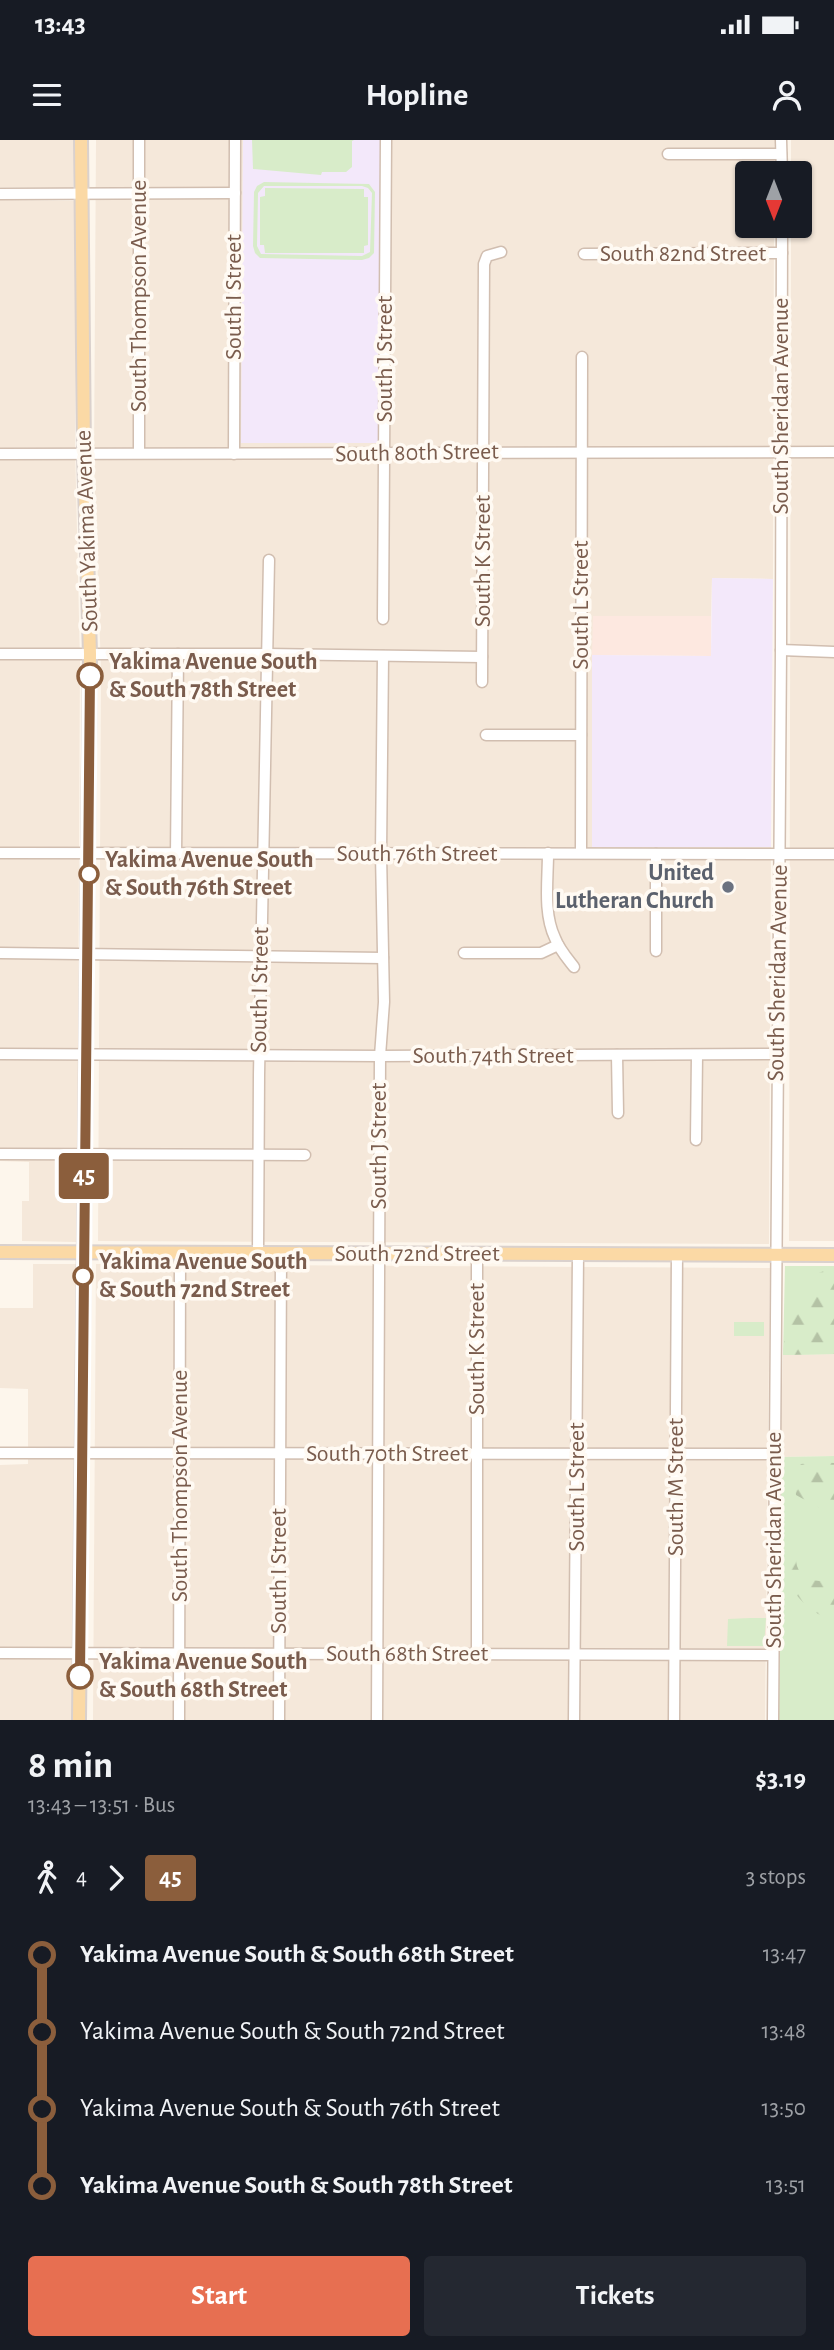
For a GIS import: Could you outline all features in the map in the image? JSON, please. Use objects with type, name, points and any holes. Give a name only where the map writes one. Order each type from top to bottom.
[{"type":"main road","name":"South Yakima Avenue","points":[[79,1720],[90,654],[84,454],[81,140]]},
{"type":"main road","name":"South 72nd Street","points":[[0,1252],[834,1255]]},
{"type":"street","name":"South Thompson Avenue","points":[[139,140],[139,453]]},
{"type":"street","name":"South I Street","points":[[234,454],[235,140]]},
{"type":"street","name":"South J Street","points":[[383,619],[386,140]]},
{"type":"street","points":[[781,140],[781,161]]},
{"type":"street","points":[[668,154],[781,154]]},
{"type":"street","points":[[0,194],[234,193]]},
{"type":"street","name":"South Sheridan Avenue","points":[[773,1720],[782,238]]},
{"type":"street","name":"South K Street","points":[[482,682],[484,271],[485,257],[501,252]]},
{"type":"street","name":"South 82nd Street","points":[[584,254],[782,253]]},
{"type":"street","name":"South L Street","points":[[580,853],[582,357]]},
{"type":"street","name":"South 80th Street","points":[[0,454],[834,452]]},
{"type":"street","name":"South I Street","points":[[258,1253],[269,560]]},
{"type":"street","points":[[781,650],[834,652]]},
{"type":"street","points":[[0,654],[267,653],[482,657]]},
{"type":"street","points":[[176,855],[178,654]]},
{"type":"street","name":"South J Street","points":[[377,1720],[378,1254],[380,1056],[384,1002],[381,854],[383,656]]},
{"type":"street","points":[[486,735],[581,735]]},
{"type":"street","name":"South 76th Street","points":[[0,853],[834,854]]},
{"type":"street","points":[[548,853],[549,917],[558,945],[574,967]]},
{"type":"street","points":[[656,853],[656,951]]},
{"type":"street","points":[[464,953],[541,953],[558,945]]},
{"type":"street","points":[[0,953],[383,957]]},
{"type":"street","name":"South 74th Street","points":[[0,1054],[776,1054]]},
{"type":"street","points":[[617,1055],[618,1113]]},
{"type":"street","points":[[695,1140],[698,1055]]},
{"type":"street","points":[[0,1154],[305,1155]]},
{"type":"street","name":"South Thompson Avenue","points":[[179,1720],[180,1253]]},
{"type":"street","name":"South I Street","points":[[279,1720],[281,1253]]},
{"type":"street","name":"South K Street","points":[[477,1254],[477,1654]]},
{"type":"street","name":"South L Street","points":[[574,1720],[578,1254]]},
{"type":"street","name":"South M Street","points":[[674,1720],[677,1254]]},
{"type":"street","name":"South 70th Street","points":[[0,1453],[774,1454]]},
{"type":"street","name":"South 68th Street","points":[[0,1653],[773,1655]]},
{"type":"shaded area","points":[[0,140],[74,140],[73,188],[0,187]]},
{"type":"shaded area","points":[[96,140],[243,140],[242,442],[382,140],[775,140],[774,161],[735,161],[735,238],[774,238],[773,579],[712,578],[711,616],[593,616],[592,847],[771,847],[769,1244],[98,1241],[101,670],[94,462]]},
{"type":"shaded area","points":[[243,140],[382,140],[380,443],[241,443]]},
{"type":"shaded area","points":[[791,140],[834,140],[834,1241],[789,1241],[791,238],[812,238],[812,161],[791,161]]},
{"type":"shaded area","points":[[0,200],[76,201],[75,444],[80,662],[77,1242],[22,1241],[22,1201],[29,1201],[29,1162],[0,1161]]},
{"type":"shaded area","points":[[712,578],[773,579],[771,847],[592,847],[592,655],[711,656]]},
{"type":"shaded area","points":[[593,616],[711,616],[711,656],[592,655]]},
{"type":"shaded area","points":[[33,1264],[76,1264],[74,1720],[0,1720],[0,1465],[28,1464],[28,1389],[0,1388],[0,1308],[33,1308]]},
{"type":"shaded area","points":[[96,1264],[770,1268],[765,1720],[93,1720]]},
{"type":"shaded area","points":[[834,1354],[834,1456],[780,1457],[783,1355]]},
{"type":"green space","points":[[252,140],[354,140],[352,167],[346,172],[322,172],[321,175],[253,169]]},
{"type":"green space","points":[[264,182],[369,184],[375,192],[374,253],[362,260],[260,258],[253,246],[254,192],[257,186]],"holes":[[[264,186],[362,186],[372,193],[370,252],[362,256],[261,254],[257,246],[258,193]]]},
{"type":"green space","points":[[265,188],[364,189],[364,197],[368,197],[368,245],[364,246],[364,253],[265,253],[264,245],[260,245],[260,197],[265,196]]},
{"type":"green space","points":[[785,1266],[834,1266],[834,1354],[783,1355]]},
{"type":"green space","points":[[834,1269],[834,1354],[783,1355],[786,1326],[790,1319],[809,1304],[816,1274]]},
{"type":"green space","points":[[734,1322],[764,1322],[764,1336],[734,1336]]},
{"type":"green space","points":[[834,1456],[834,1720],[779,1720],[780,1457]]},
{"type":"green space","points":[[834,1463],[834,1516],[796,1495],[795,1479],[798,1468],[801,1464]]},
{"type":"green space","points":[[795,1542],[797,1566],[803,1575],[818,1581],[834,1580],[834,1622],[811,1609],[795,1593],[784,1560],[784,1546]]},
{"type":"green space","points":[[766,1618],[764,1646],[727,1646],[728,1619]]},
{"type":"bus line","name":"45","points":[[80,1676],[90,676]]},
{"type":"place","name":"Yakima Avenue South & South 78th Street","points":[[90,676]]},
{"type":"place","name":"Yakima Avenue South & South 76th Street","points":[[89,874]]},
{"type":"place","name":"United Lutheran Church","points":[[728,887]]},
{"type":"place","name":"Yakima Avenue South & South 72nd Street","points":[[83,1276]]},
{"type":"place","name":"Yakima Avenue South & South 68th Street","points":[[80,1676]]}]
